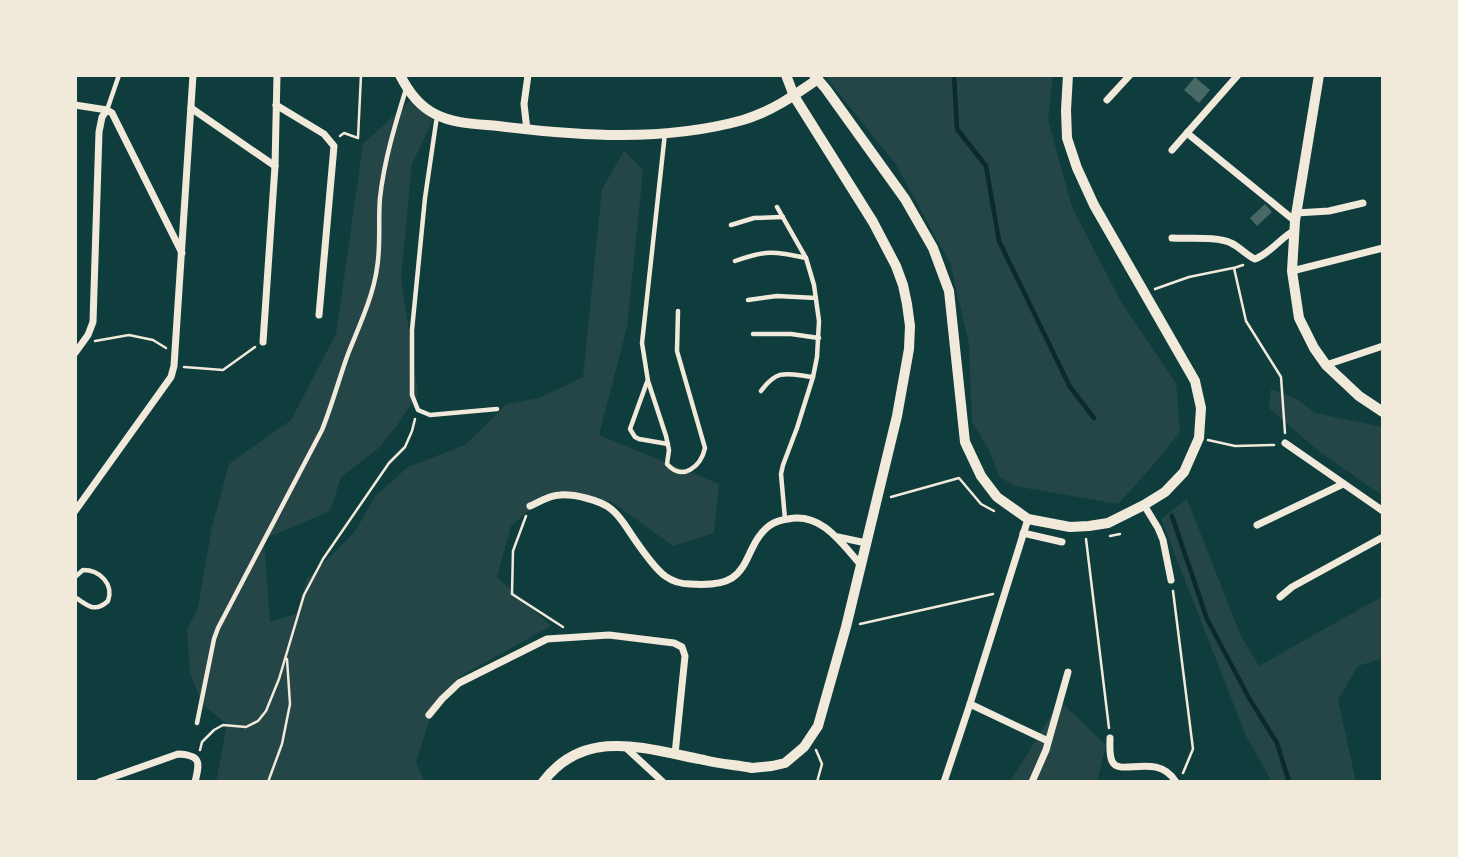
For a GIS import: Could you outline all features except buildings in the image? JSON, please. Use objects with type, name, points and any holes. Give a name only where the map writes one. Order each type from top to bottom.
[{"type":"street","points":[[75,511],[171,377],[174,366],[193,75]]},
{"type":"street","points":[[262,342],[275,166],[278,75]]},
{"type":"street","points":[[400,75],[407,88],[425,108],[450,121],[527,130],[619,135],[690,131],[743,120],[762,114],[794,96],[816,77],[905,199],[933,248],[949,291],[965,442],[981,477],[997,497],[1028,519],[1070,527],[1108,523],[1165,492],[1184,471],[1199,438],[1201,408],[1195,381],[1094,205],[1077,168],[1067,138],[1068,75]]},
{"type":"street","points":[[527,130],[524,104],[528,75]]},
{"type":"street","points":[[543,782],[572,755],[594,747],[624,745],[752,768],[772,766],[785,763],[793,757],[804,747],[818,726],[846,627],[897,416],[909,349],[910,326],[900,275],[886,245],[794,96],[786,75]]},
{"type":"street","points":[[1107,100],[1129,75]]},
{"type":"street","points":[[1172,150],[1238,75]]},
{"type":"street","points":[[1319,75],[1295,221],[1292,271],[1299,318],[1326,365],[1359,396],[1383,412]]},
{"type":"street","points":[[75,105],[112,113],[182,254]]},
{"type":"street","points":[[276,105],[324,134],[332,142],[334,151],[319,315]]},
{"type":"street","points":[[191,108],[275,166]]},
{"type":"street","points":[[75,353],[79,341],[88,335],[93,322],[99,132],[107,110]]},
{"type":"street","points":[[1187,133],[1295,221]]},
{"type":"street","points":[[1172,239],[1223,240],[1233,243],[1255,259],[1267,253],[1295,221],[1363,203]]},
{"type":"street","points":[[1292,271],[1383,248]]},
{"type":"street","points":[[1326,365],[1383,346]]},
{"type":"street","points":[[1285,443],[1383,512]]},
{"type":"street","points":[[1256,525],[1343,484]]},
{"type":"street","points":[[530,506],[559,495],[584,497],[610,508],[665,576],[676,582],[721,583],[733,578],[744,566],[765,528],[774,522],[796,517],[825,527],[861,565]]},
{"type":"street","points":[[1144,505],[1163,540],[1171,580]]},
{"type":"street","points":[[944,782],[1028,519]]},
{"type":"street","points":[[1023,533],[1062,542]]},
{"type":"street","points":[[837,537],[866,543]]},
{"type":"street","points":[[1280,597],[1292,587],[1383,537]]},
{"type":"street","points":[[429,715],[458,683],[547,639],[609,635],[674,643],[682,647],[685,656],[675,754]]},
{"type":"street","points":[[1032,782],[1048,741],[1068,672]]},
{"type":"street","points":[[970,704],[1048,741]]},
{"type":"street","points":[[1110,738],[1111,760],[1115,765],[1163,768],[1177,782]]},
{"type":"street","points":[[624,745],[663,782]]},
{"type":"street","points":[[99,782],[178,754],[191,754],[197,760],[199,768],[195,782]]},
{"type":"lane","points":[[107,110],[119,75]]},
{"type":"lane","points":[[197,723],[218,628],[322,430],[371,293],[378,267],[383,175],[392,134],[407,88]]},
{"type":"lane","points":[[437,116],[425,198],[412,330],[412,395],[418,410],[430,415],[497,409]]},
{"type":"lane","points":[[665,133],[642,343],[643,360],[668,444],[667,464],[674,470],[690,470],[703,457],[705,448],[677,351],[678,311]]},
{"type":"lane","points":[[777,207],[806,258],[816,298],[819,338],[813,377],[782,465],[785,519]]},
{"type":"lane","points":[[731,225],[754,218],[783,217]]},
{"type":"lane","points":[[735,261],[757,253],[779,252],[806,258]]},
{"type":"lane","points":[[748,300],[777,296],[816,298]]},
{"type":"lane","points":[[753,334],[791,334],[819,338]]},
{"type":"lane","points":[[761,391],[770,379],[780,374],[813,377]]},
{"type":"lane","points":[[648,381],[630,429],[639,439],[668,444]]},
{"type":"lane","points":[[75,577],[83,570],[94,572],[107,582],[111,590],[108,601],[97,608],[90,608],[75,597]]},
{"type":"path","points":[[332,142],[344,133],[358,138],[361,75]]},
{"type":"path","points":[[1145,292],[1189,277],[1234,268],[1255,259]]},
{"type":"path","points":[[1199,438],[1235,446],[1285,443],[1281,377],[1245,321],[1234,268]]},
{"type":"path","points":[[79,341],[97,341],[129,335],[153,340],[174,353]]},
{"type":"path","points":[[174,366],[223,370],[262,342]]},
{"type":"path","points":[[197,760],[202,742],[214,730],[223,725],[246,727],[258,721],[266,711],[287,656],[304,595],[323,559],[389,463],[405,447],[418,410]]},
{"type":"path","points":[[876,501],[959,478],[981,504],[1003,516]]},
{"type":"path","points":[[530,506],[513,551],[512,594],[578,636]]},
{"type":"path","points":[[1086,539],[1110,738]]},
{"type":"path","points":[[1171,580],[1193,749],[1177,782]]},
{"type":"path","points":[[846,627],[1005,591]]},
{"type":"path","points":[[268,782],[282,744],[290,704],[287,656]]},
{"type":"path","points":[[811,737],[822,764],[817,782]]},
{"type":"shaded area","points":[[824,75],[1053,75],[1048,120],[1072,207],[1121,302],[1176,383],[1180,432],[1118,504],[1014,486],[999,476],[989,450],[972,422],[969,344],[950,263],[895,163]]},
{"type":"shaded area","points":[[412,99],[433,120],[412,164],[401,277],[418,394],[379,448],[341,477],[330,511],[264,539],[270,622],[296,614],[307,579],[354,533],[376,495],[408,467],[465,445],[507,404],[539,398],[583,377],[602,189],[624,151],[643,170],[627,327],[599,435],[719,484],[714,533],[673,546],[611,501],[544,498],[511,526],[497,577],[551,626],[459,677],[430,718],[416,763],[425,782],[216,782],[227,724],[202,704],[190,673],[187,629],[198,608],[212,527],[229,464],[291,420],[336,334],[363,144]]},
{"type":"shaded area","points":[[1271,389],[1297,399],[1315,413],[1383,427],[1383,496],[1321,453],[1269,408]]},
{"type":"shaded area","points":[[1187,499],[1241,636],[1259,666],[1383,596],[1383,658],[1358,666],[1338,700],[1356,782],[1272,782],[1246,736],[1161,519]]},
{"type":"shaded area","points":[[1060,701],[1106,745],[1097,782],[1010,782]]},
{"type":"waterway","points":[[954,75],[957,129],[986,166],[999,241],[1070,387],[1094,418]]},
{"type":"waterway","points":[[1172,516],[1207,619],[1249,698],[1277,743],[1289,782]]}]
